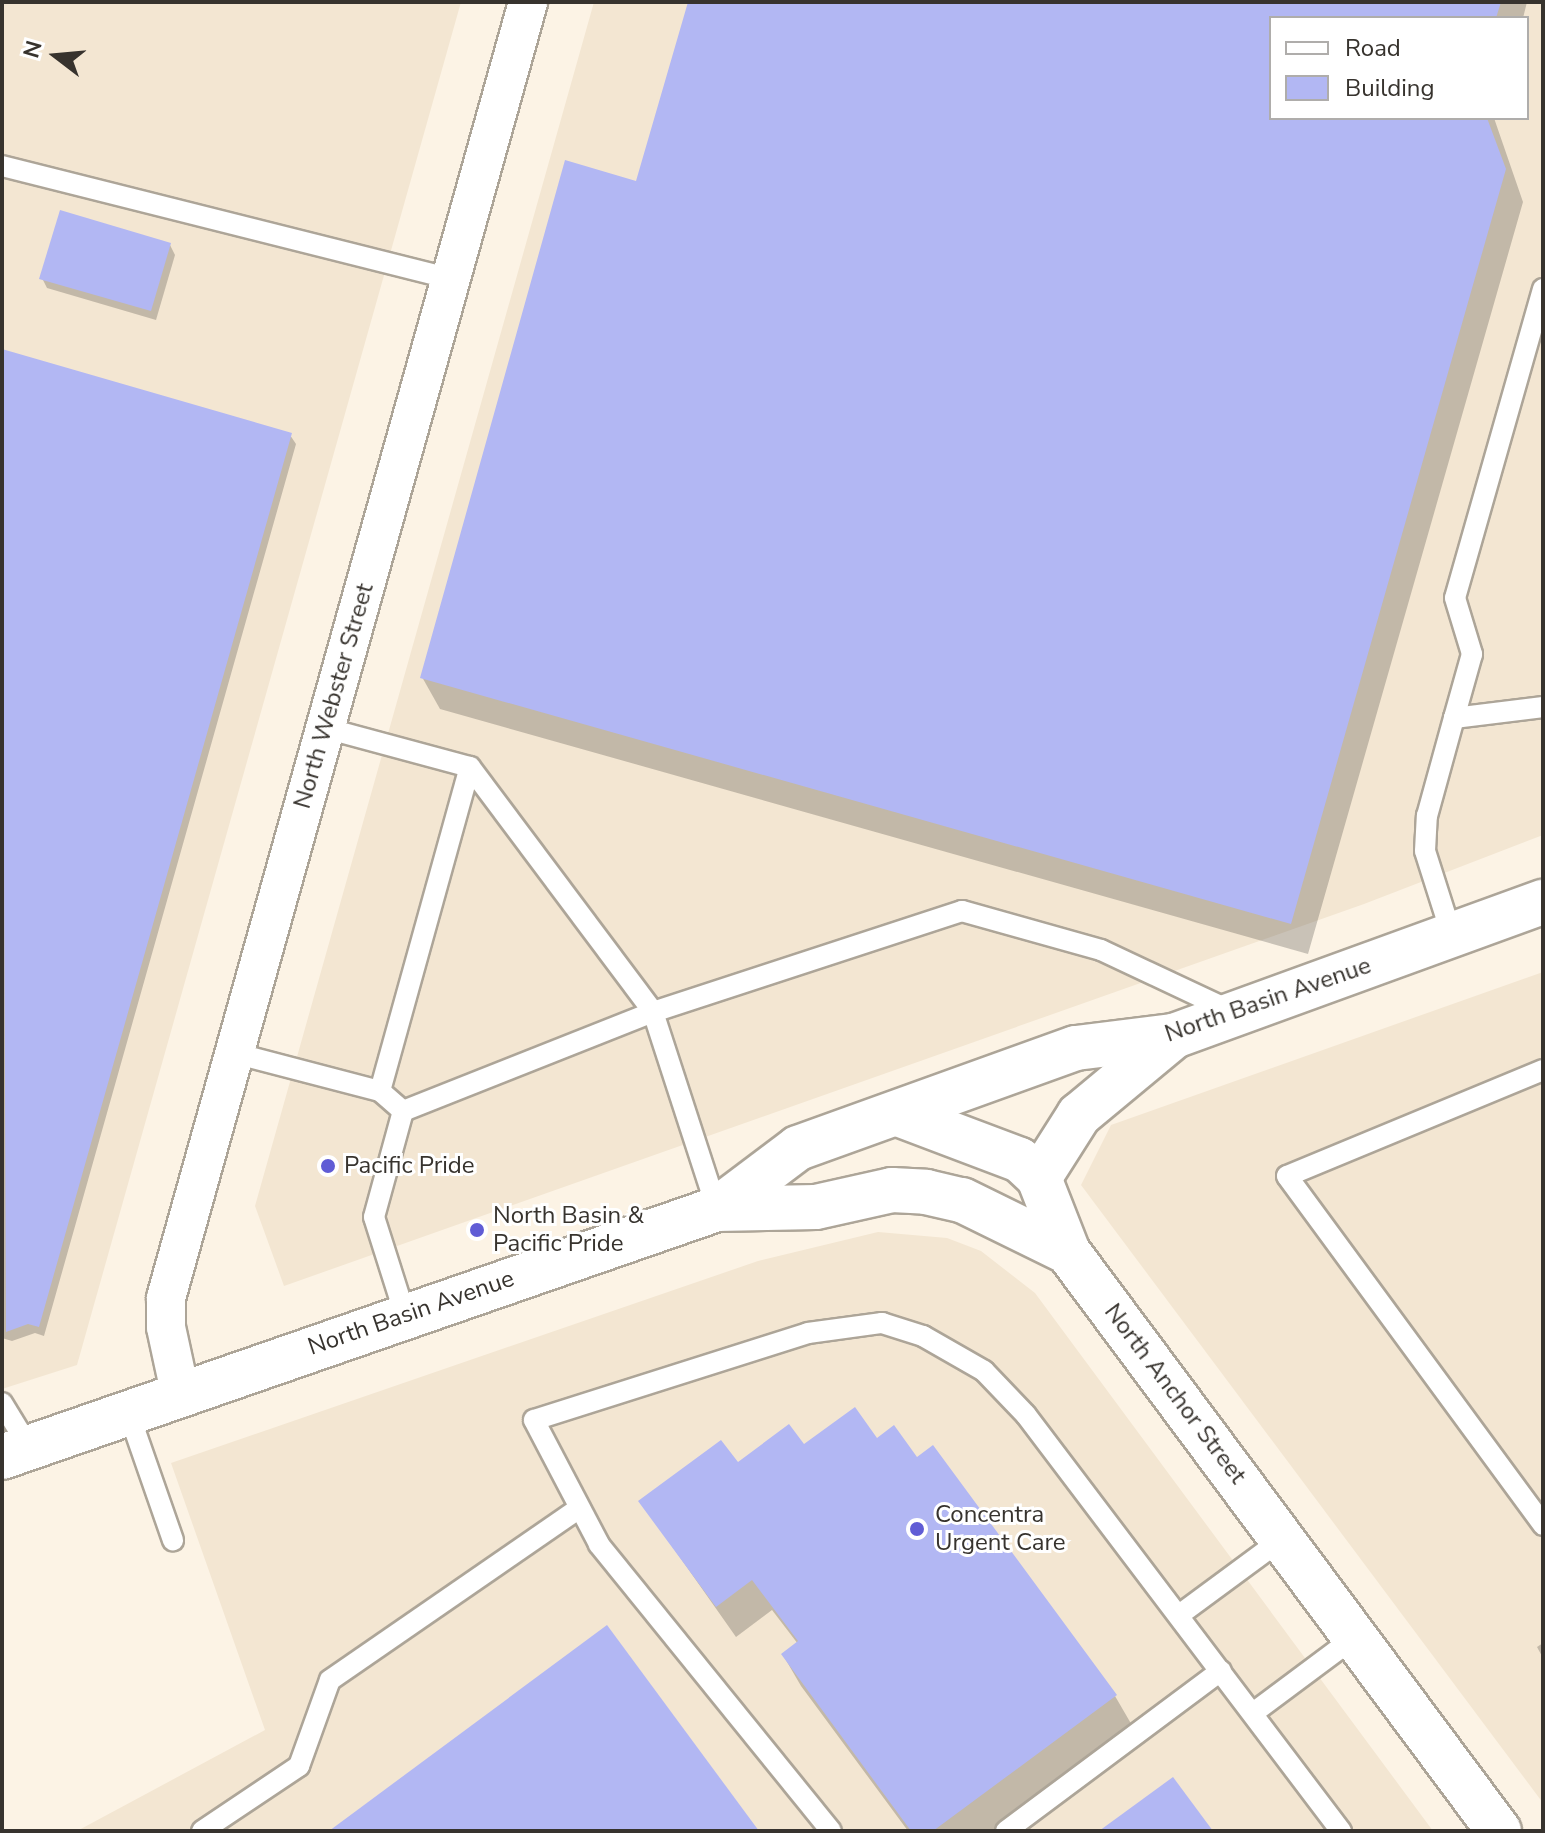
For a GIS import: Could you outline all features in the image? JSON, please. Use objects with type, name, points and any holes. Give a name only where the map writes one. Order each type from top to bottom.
[{"type":"main road","name":"North Basin Avenue","points":[[16,1452],[180,1392],[717,1209],[798,1148],[1076,1048],[1174,1036],[1452,936],[1541,908]]},
{"type":"main road","points":[[1039,1178],[1079,1115],[1174,1036]]},
{"type":"main road","points":[[898,1114],[1010,1153],[1039,1178],[1068,1252]]},
{"type":"main road","name":"North Anchor Street","points":[[717,1209],[816,1207],[892,1190],[926,1192],[962,1200],[1068,1252],[1499,1831]]},
{"type":"street","name":"North Webster Street","points":[[180,1392],[166,1327],[166,1298],[528,2]]},
{"type":"lane","points":[[2,166],[451,279]]},
{"type":"lane","points":[[1452,936],[1425,851],[1427,816],[1472,654],[1455,598],[1543,289]]},
{"type":"lane","points":[[1454,718],[1543,707]]},
{"type":"lane","points":[[325,728],[470,767],[653,1012],[717,1209]]},
{"type":"lane","points":[[380,1091],[470,767]]},
{"type":"lane","points":[[403,1111],[653,1012],[962,911],[1101,950],[1236,1014]]},
{"type":"lane","points":[[234,1053],[380,1091],[403,1111]]},
{"type":"lane","points":[[1543,1070],[1287,1176],[1543,1525]]},
{"type":"lane","points":[[403,1111],[374,1217],[405,1315]]},
{"type":"lane","points":[[831,1831],[599,1544],[534,1420],[808,1333],[882,1323],[923,1336],[984,1371],[1026,1415],[1341,1831]]},
{"type":"lane","points":[[2,1403],[16,1452]]},
{"type":"lane","points":[[128,1411],[173,1540]]},
{"type":"lane","points":[[202,1831],[299,1766],[330,1680],[578,1509]]},
{"type":"lane","points":[[1179,1615],[1282,1539]]},
{"type":"lane","points":[[1253,1713],[1355,1637]]},
{"type":"lane","points":[[1006,1831],[1221,1671]]},
{"type":"shaded area","points":[[2,2],[461,2],[77,1365],[2,1389]]},
{"type":"shaded area","points":[[594,2],[1543,2],[1543,835],[1364,904],[284,1286],[255,1206]]},
{"type":"shaded area","points":[[1543,972],[1543,1803],[1081,1185],[1111,1125]]},
{"type":"shaded area","points":[[878,1232],[947,1238],[981,1251],[1035,1293],[1433,1831],[77,1831],[265,1730],[171,1463],[758,1261]]},
{"type":"building","points":[[688,2],[1501,2],[1497,16],[1269,16],[1269,120],[1488,120],[1506,169],[1291,924],[420,678],[565,160],[636,181]]},
{"type":"building","points":[[60,210],[171,243],[151,311],[39,279]]},
{"type":"building","points":[[2,349],[292,433],[39,1327],[28,1324],[6,1332]]},
{"type":"building","points":[[855,1407],[877,1438],[894,1425],[917,1457],[933,1445],[1117,1695],[933,1831],[911,1831],[781,1654],[798,1641],[752,1580],[716,1607],[638,1501],[721,1440],[738,1462],[789,1424],[804,1444]]},
{"type":"building","points":[[607,1625],[759,1831],[329,1831]]},
{"type":"building","points":[[1173,1777],[1213,1831],[1099,1831]]},
{"type":"place","name":"Pacific Pride","points":[[328,1166]]},
{"type":"place","name":"North Basin & Pacific Pride","points":[[477,1230]]},
{"type":"place","name":"Concentra Urgent Care","points":[[917,1529]]}]
